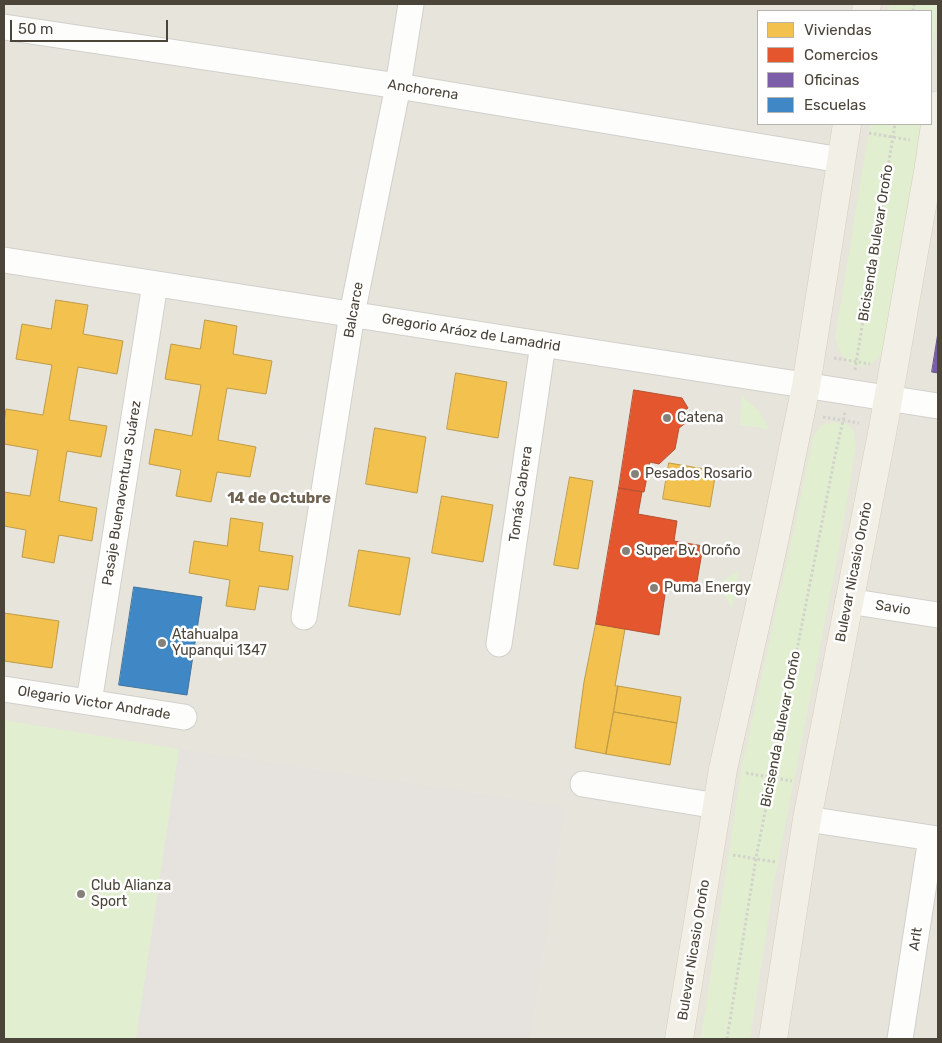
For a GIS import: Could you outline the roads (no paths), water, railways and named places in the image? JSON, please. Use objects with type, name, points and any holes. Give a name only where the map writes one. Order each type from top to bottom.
[{"type":"main road","name":"Bulevar Nicasio Oroño","points":[[773,1039],[813,784],[883,428],[893,368],[933,173],[932,144],[938,105]]},
{"type":"main road","name":"Bulevar Nicasio Oroño","points":[[679,1039],[723,769],[772,551],[806,386],[847,126]]},
{"type":"street","name":"Balcarce","points":[[304,617],[352,314],[398,86],[411,4]]},
{"type":"street","name":"Anchorena","points":[[4,27],[398,86],[841,160]]},
{"type":"street","name":"Gregorio Aráoz de Lamadrid","points":[[4,260],[938,406]]},
{"type":"street","name":"Pasaje Buenaventura Suárez","points":[[89,702],[155,284]]},
{"type":"street","name":"Tomás Cabrera","points":[[499,644],[542,344]]},
{"type":"street","name":"Savio","points":[[848,601],[938,615]]},
{"type":"street","name":"Olegario Victor Andrade","points":[[4,689],[184,717]]},
{"type":"street","points":[[583,784],[717,806]]},
{"type":"street","points":[[807,819],[935,839]]},
{"type":"street","name":"Arlt","points":[[900,1039],[935,839]]},
{"type":"place","name":"Catena","points":[[667,418]]},
{"type":"place","name":"Pesados Rosario","points":[[635,474]]},
{"type":"place","name":"Super Bv. Oroño","points":[[626,551]]},
{"type":"place","name":"Puma Energy","points":[[654,588]]},
{"type":"place","name":"Atahualpa Yupanqui 1347","points":[[162,643]]},
{"type":"place","name":"Club Alianza Sport","points":[[81,894]]},
{"type":"district","name":"14 de Octubre","points":[[279,499]]}]
